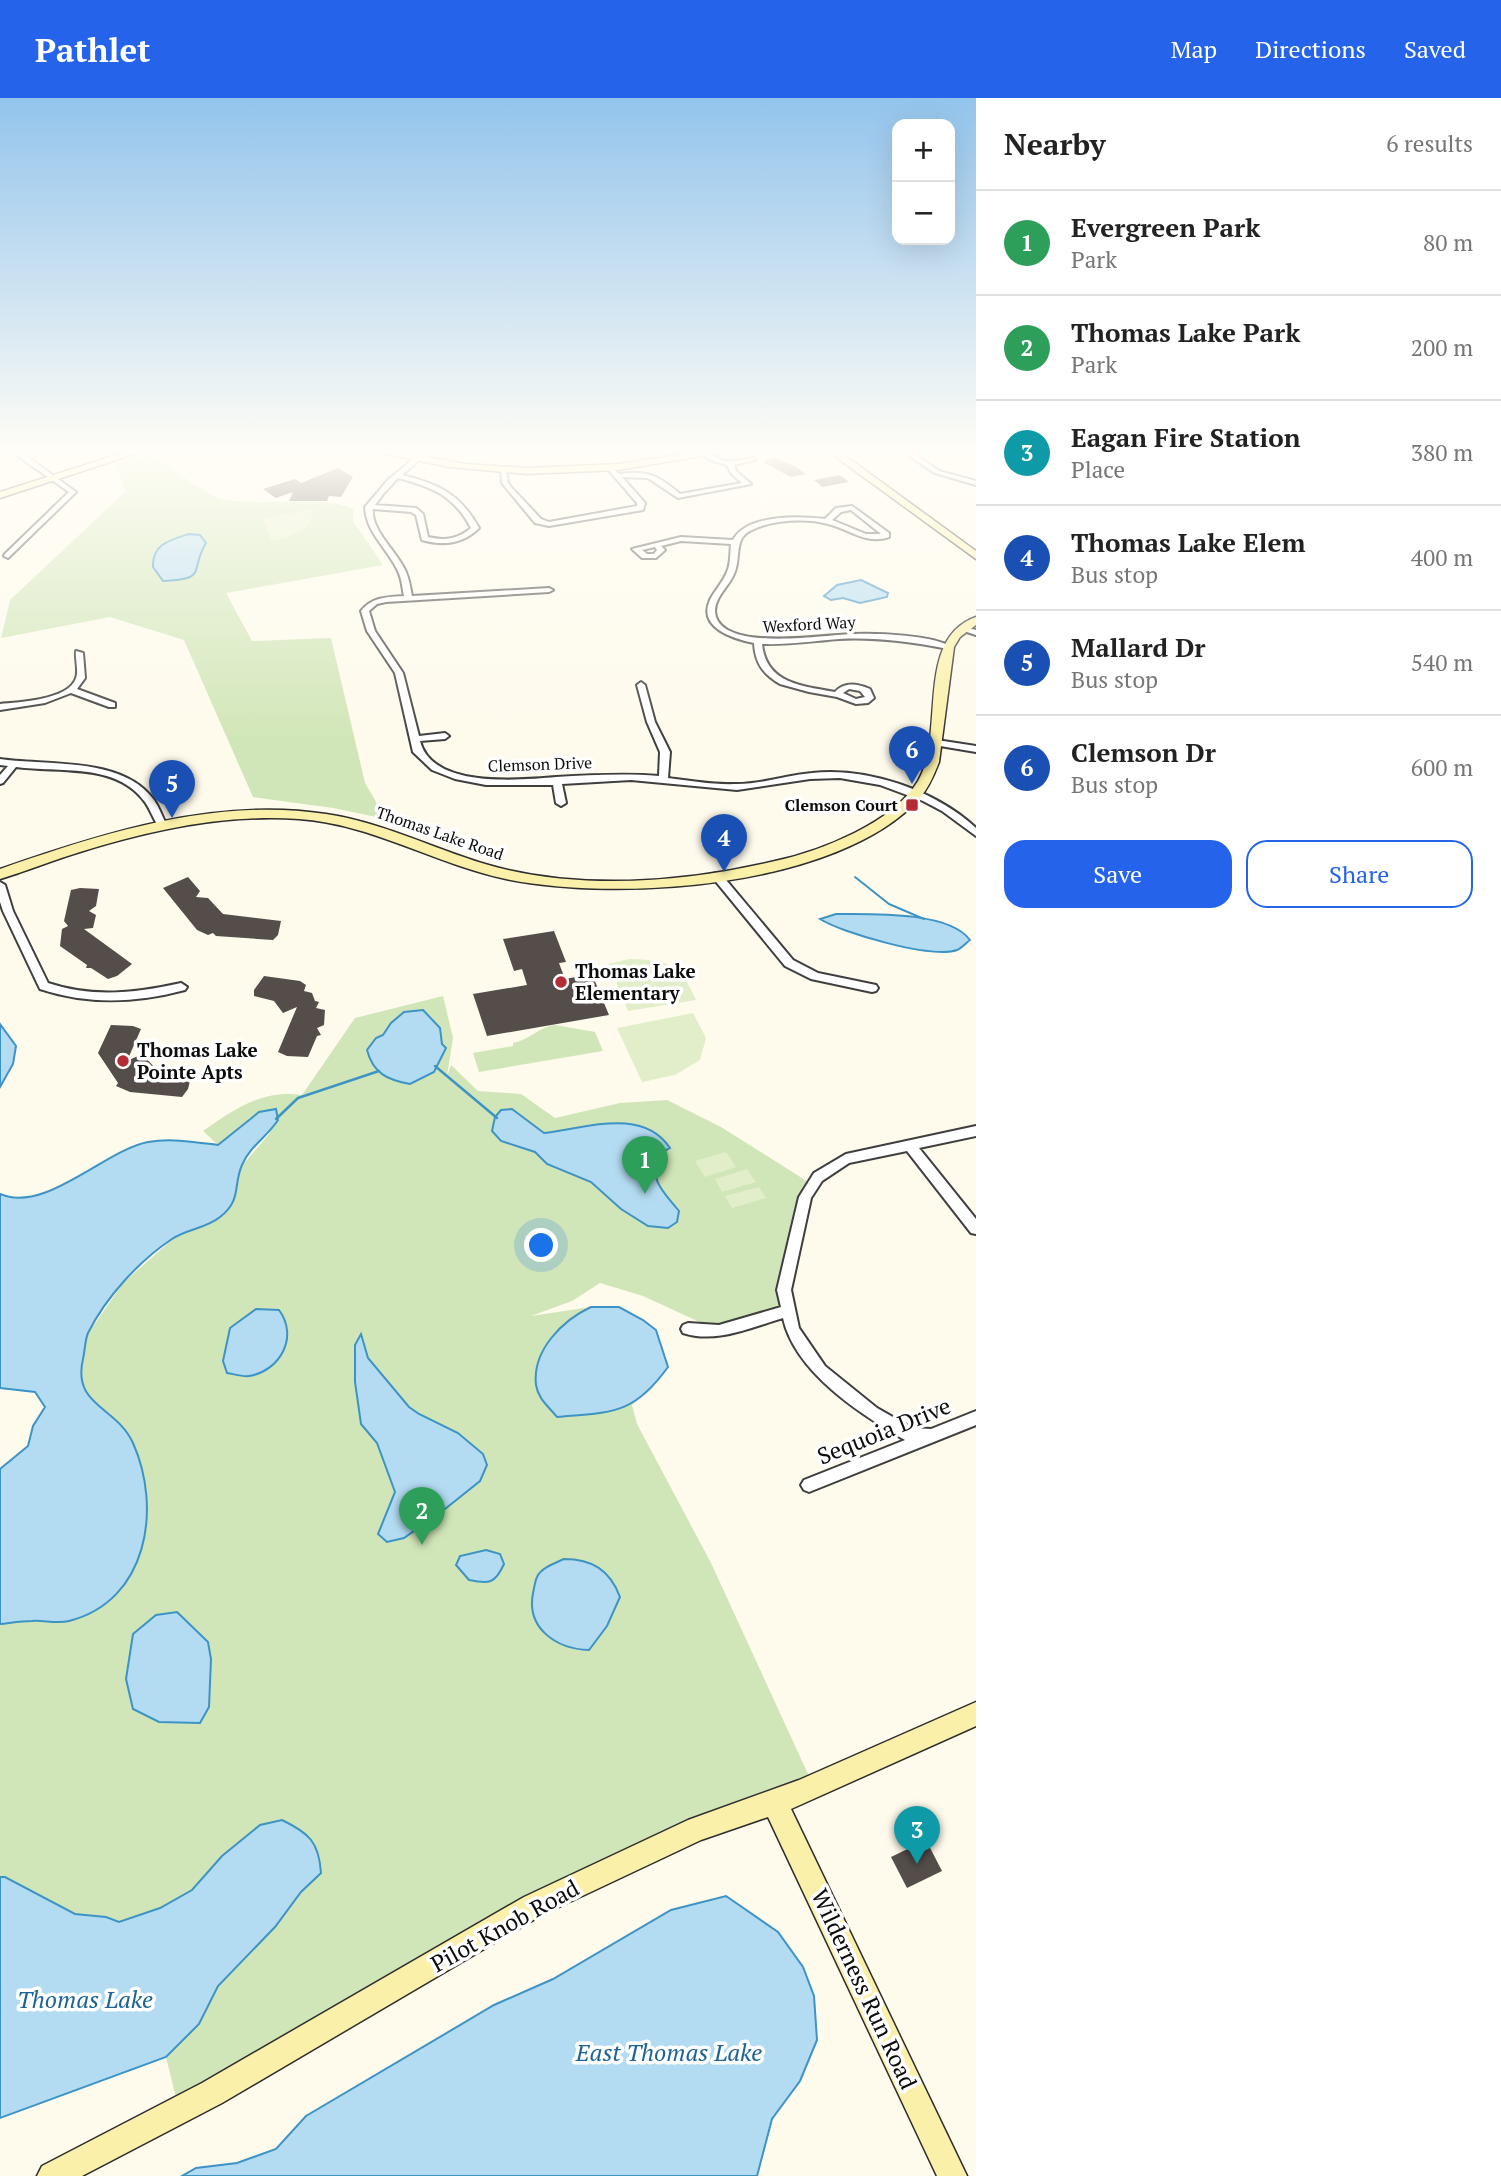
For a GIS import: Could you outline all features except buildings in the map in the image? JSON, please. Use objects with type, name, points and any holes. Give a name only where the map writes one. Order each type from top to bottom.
[{"type":"street","points":[[8,556],[19,546]]},
{"type":"street","points":[[385,546],[405,578],[408,598],[549,590]]},
{"type":"street","name":"Wexford Way","points":[[735,546],[733,568],[711,604],[710,613],[715,622],[726,631],[758,641],[855,635],[887,638],[947,650]]},
{"type":"street","name":"Clemson Drive","points":[[408,598],[377,601],[365,611],[371,631],[399,673],[418,752],[425,762],[455,778],[485,783],[630,777],[737,787],[839,774],[866,779],[914,796]]},
{"type":"street","points":[[947,650],[955,635],[972,627]]},
{"type":"street","points":[[758,641],[757,655],[761,666],[773,677],[812,692],[838,694]]},
{"type":"street","name":"Thomas Lake Road","points":[[0,874],[79,846],[162,824],[233,814],[302,815],[372,827],[480,867],[542,881],[625,886],[717,876],[788,863],[838,848],[881,825],[914,796],[929,771],[937,743],[947,650]]},
{"type":"street","points":[[0,707],[50,699],[71,690],[80,678],[79,653]]},
{"type":"street","points":[[641,685],[651,722],[665,752],[663,779]]},
{"type":"street","points":[[71,690],[112,705]]},
{"type":"street","points":[[415,738],[445,736]]},
{"type":"street","points":[[937,743],[976,749]]},
{"type":"street","points":[[0,762],[88,769],[120,776],[148,795],[156,806],[162,824]]},
{"type":"street","points":[[0,781],[13,765]]},
{"type":"street","points":[[557,780],[561,803]]},
{"type":"street","points":[[914,796],[944,807],[963,819],[976,833]]},
{"type":"street","points":[[717,876],[789,963],[815,976],[872,988]]},
{"type":"street","points":[[0,885],[12,920],[44,986],[67,995],[105,999],[181,987]]},
{"type":"street","points":[[932,1436],[910,1435],[872,1413],[820,1370],[793,1330],[785,1290],[805,1198],[818,1177],[846,1159],[976,1131]]},
{"type":"street","points":[[910,1145],[976,1229]]},
{"type":"street","points":[[688,1329],[719,1331],[788,1311]]},
{"type":"street","name":"Sequoia Drive","points":[[809,1485],[976,1418]]},
{"type":"street","name":"Pilot Knob Road","points":[[52,2176],[212,2093],[533,1906],[698,1829],[775,1803],[976,1714]]},
{"type":"street","name":"Wilderness Run Road","points":[[775,1803],[952,2176]]},
{"type":"green space","points":[[67,546],[370,546],[383,565],[226,593],[252,641],[331,638],[365,783],[386,819],[333,808],[253,797],[184,640],[110,617],[1,638],[10,600]]},
{"type":"green space","points":[[629,959],[654,961],[671,966],[684,978],[696,1000],[628,1011],[609,964]]},
{"type":"green space","points":[[443,996],[453,1038],[447,1076],[451,1065],[478,1091],[521,1094],[555,1118],[620,1103],[667,1100],[721,1127],[813,1185],[784,1290],[788,1311],[719,1331],[643,1296],[600,1283],[572,1301],[531,1316],[591,1307],[619,1307],[668,1367],[651,1390],[632,1405],[637,1424],[711,1563],[814,1787],[654,1849],[179,2110],[166,2057],[199,2024],[218,1986],[275,1927],[301,1892],[321,1874],[222,1856],[192,1890],[160,1908],[119,1922],[106,1917],[75,1915],[5,1877],[0,1877],[0,1624],[68,1621],[108,1603],[111,1414],[89,1400],[79,1377],[87,1335],[123,1283],[174,1238],[199,1228],[241,1167],[269,1134],[276,1109],[250,1118],[218,1145],[203,1131],[237,1109],[261,1098],[302,1095],[355,1018]]},
{"type":"green space","points":[[693,1013],[706,1038],[700,1060],[675,1075],[642,1082],[617,1028]]},
{"type":"green space","points":[[555,1025],[595,1032],[603,1051],[479,1072],[473,1053],[513,1046],[513,1043]]},
{"type":"green space","points":[[726,1152],[736,1167],[705,1177],[695,1161]]},
{"type":"green space","points":[[747,1169],[756,1182],[722,1192],[715,1179]]},
{"type":"green space","points":[[759,1187],[766,1198],[732,1208],[725,1196]]},
{"type":"water","points":[[205,546],[192,575],[163,581],[153,567],[153,559],[159,548]]},
{"type":"water","points":[[861,580],[888,593],[887,597],[860,603],[843,598],[831,600],[824,596],[837,585]]},
{"type":"water","points":[[836,914],[927,919],[960,931],[970,940],[957,950],[945,952],[908,948],[847,931],[820,919]]},
{"type":"water","points":[[423,1010],[440,1028],[442,1044],[446,1048],[434,1072],[410,1084],[388,1078],[377,1070],[367,1050],[404,1012]]},
{"type":"water","points":[[0,1024],[16,1046],[13,1064],[0,1087]]},
{"type":"water","points":[[276,1109],[278,1120],[245,1158],[234,1198],[227,1211],[209,1224],[172,1239],[147,1258],[104,1306],[87,1336],[81,1375],[84,1387],[98,1405],[126,1431],[142,1468],[146,1523],[142,1549],[132,1573],[116,1594],[96,1610],[69,1621],[0,1624],[0,1469],[28,1446],[33,1426],[45,1407],[35,1392],[0,1388],[0,1194],[18,1198],[36,1195],[75,1178],[131,1147],[148,1142],[174,1140],[218,1145],[259,1112]]},
{"type":"water","points":[[512,1109],[544,1133],[611,1123],[644,1127],[658,1135],[670,1148],[657,1155],[655,1172],[659,1186],[679,1211],[677,1222],[668,1228],[648,1226],[621,1209],[591,1182],[547,1164],[535,1152],[501,1141],[492,1131],[495,1117],[501,1110]]},
{"type":"water","points":[[591,1307],[619,1307],[656,1330],[668,1367],[644,1394],[632,1403],[608,1412],[557,1417],[541,1399],[537,1390],[536,1372],[539,1360],[544,1348],[560,1328]]},
{"type":"water","points":[[256,1309],[279,1310],[287,1331],[283,1351],[270,1367],[260,1373],[246,1376],[227,1373],[223,1361],[230,1328]]},
{"type":"water","points":[[361,1334],[368,1358],[409,1407],[458,1433],[483,1454],[487,1465],[480,1481],[445,1509],[404,1538],[387,1542],[378,1534],[395,1492],[377,1443],[361,1424],[355,1382],[355,1345]]},
{"type":"water","points":[[486,1550],[500,1554],[504,1564],[501,1571],[491,1581],[469,1580],[456,1565],[460,1556]]},
{"type":"water","points":[[564,1559],[583,1561],[599,1568],[611,1580],[620,1597],[607,1626],[589,1650],[577,1649],[555,1641],[539,1627],[534,1617],[532,1606],[537,1577],[545,1568]]},
{"type":"water","points":[[177,1612],[208,1642],[211,1659],[209,1707],[200,1723],[159,1722],[133,1709],[126,1679],[133,1634],[156,1615]]},
{"type":"water","name":"Thomas Lake","points":[[282,1820],[299,1829],[311,1840],[318,1853],[321,1873],[301,1892],[275,1927],[218,1986],[199,2024],[166,2057],[0,2118],[0,1877],[5,1877],[75,1914],[106,1917],[119,1922],[160,1908],[192,1890],[222,1856],[260,1825]]},
{"type":"water","name":"East Thomas Lake","points":[[726,1896],[778,1932],[803,1967],[814,1996],[817,2040],[800,2081],[772,2119],[757,2176],[182,2176],[196,2168],[237,2163],[276,2149],[306,2116],[494,2005],[553,1979],[671,1910]]},
{"type":"waterway","points":[[855,877],[889,904],[924,919]]},
{"type":"waterway","points":[[435,1066],[497,1118]]},
{"type":"waterway","points":[[276,1119],[298,1098],[379,1071]]},
{"type":"place","name":"Clemson Dr","points":[[912,784]]},
{"type":"place","name":"Clemson Court","points":[[912,805]]},
{"type":"place","name":"Mallard Dr","points":[[172,818]]},
{"type":"place","name":"Thomas Lake Elem","points":[[724,872]]},
{"type":"place","name":"Thomas Lake Elementary","points":[[561,982]]},
{"type":"place","name":"Thomas Lake Pointe Apts","points":[[123,1061]]},
{"type":"place","name":"Evergreen Park","points":[[645,1194]]},
{"type":"place","name":"Thomas Lake Park","points":[[422,1545]]},
{"type":"place","name":"Eagan Fire Station","points":[[917,1864]]}]
